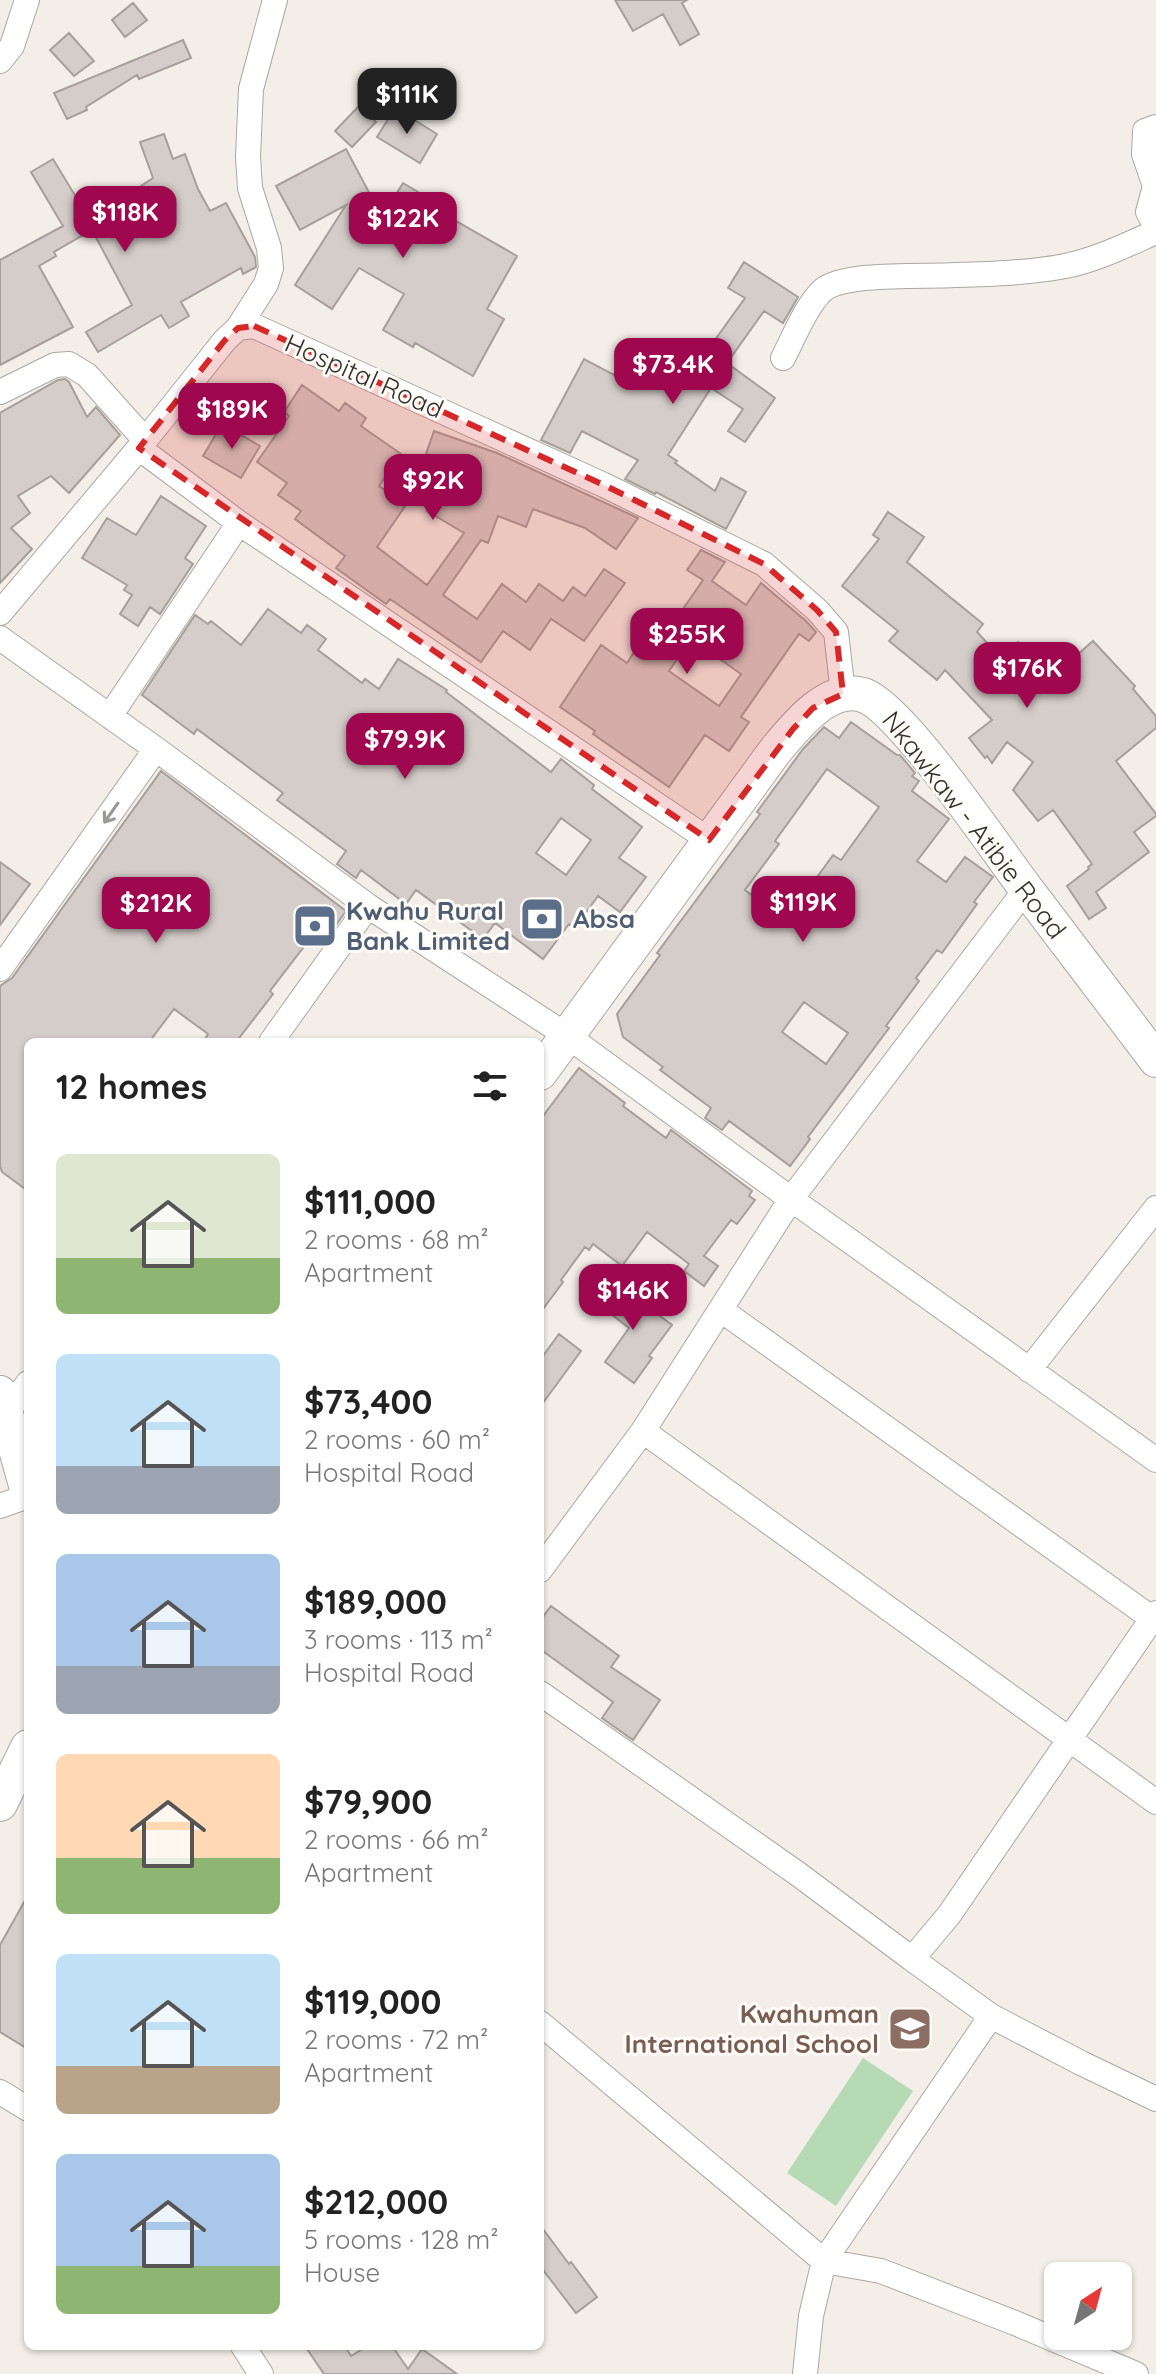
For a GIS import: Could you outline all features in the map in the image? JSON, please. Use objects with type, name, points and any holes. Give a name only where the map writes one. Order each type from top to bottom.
[{"type":"main road","points":[[544,1067],[793,729],[813,708],[843,694]]},
{"type":"main road","name":"Nkawkaw - Atibie Road","points":[[843,694],[862,695],[897,722],[932,763],[1156,1060]]},
{"type":"main road","points":[[3,1403],[24,1479]]},
{"type":"main road","points":[[0,1804],[24,1756]]},
{"type":"street","points":[[0,61],[12,46],[27,0]]},
{"type":"street","points":[[0,613],[238,328],[266,284],[271,268],[269,248],[250,188],[248,157],[251,89],[275,0]]},
{"type":"street","points":[[783,358],[810,307],[822,291],[838,282],[865,278],[1015,272],[1065,266],[1106,253],[1156,230],[1148,212],[1155,186],[1144,154],[1145,131],[1156,127]]},
{"type":"street","name":"Hospital Road","points":[[238,328],[254,326],[604,485],[764,564],[817,610],[836,632],[843,694]]},
{"type":"street","points":[[0,392],[55,365],[69,364],[87,375],[142,444],[239,523],[709,840]]},
{"type":"street","points":[[110,716],[239,523]]},
{"type":"street","points":[[0,638],[368,906],[566,1035],[1156,1460]]},
{"type":"street","points":[[0,969],[156,749]]},
{"type":"street","points":[[544,1565],[643,1431],[791,1199],[1026,889]]},
{"type":"street","points":[[274,1038],[368,906]]},
{"type":"street","points":[[1029,1370],[1156,1208]]},
{"type":"street","points":[[721,1310],[1154,1616],[949,1915],[912,1959]]},
{"type":"street","points":[[3,1403],[24,1386]]},
{"type":"street","points":[[643,1431],[1156,1802]]},
{"type":"street","points":[[0,1506],[24,1496]]},
{"type":"street","points":[[544,1696],[785,1865],[991,2016],[1156,2099]]},
{"type":"street","points":[[805,2374],[811,2316],[824,2261],[991,2016]]},
{"type":"street","points":[[544,2026],[824,2261],[881,2271],[1136,2374]]},
{"type":"street","points":[[0,2092],[24,2107]]},
{"type":"street","points":[[246,2350],[261,2374]]},
{"type":"highlighted area","points":[[254,326],[604,485],[764,564],[817,610],[836,632],[843,694],[813,708],[793,729],[709,840],[139,448],[225,340],[238,328]]},
{"type":"green space","points":[[863,2058],[913,2091],[836,2206],[787,2173]]},
{"type":"building","points":[[615,0],[687,0],[682,3],[699,34],[680,45],[663,14],[633,31]]},
{"type":"building","points":[[133,3],[147,20],[125,37],[112,20]]},
{"type":"building","points":[[69,33],[94,61],[74,76],[50,50]]},
{"type":"building","points":[[183,40],[191,58],[139,79],[137,75],[86,107],[87,110],[67,119],[54,93]]},
{"type":"building","points":[[359,106],[376,122],[352,147],[335,131]]},
{"type":"building","points":[[395,108],[437,134],[420,163],[377,137]]},
{"type":"building","points":[[164,134],[173,159],[185,154],[210,211],[226,203],[255,257],[256,267],[243,274],[241,268],[181,302],[189,316],[169,328],[161,315],[98,352],[86,332],[132,305],[92,230],[54,252],[56,256],[39,266],[73,327],[0,365],[0,260],[63,226],[31,172],[53,159],[85,212],[96,206],[98,209],[119,196],[121,199],[153,178],[140,142]]},
{"type":"building","points":[[346,149],[382,217],[403,183],[440,205],[437,210],[517,256],[487,309],[504,319],[473,376],[415,343],[413,347],[383,330],[404,294],[359,268],[332,309],[295,285],[346,205],[300,230],[276,186]]},
{"type":"building","points":[[744,262],[798,297],[783,323],[764,311],[727,363],[775,398],[745,442],[728,431],[743,409],[711,388],[668,455],[715,491],[721,478],[746,492],[726,529],[625,479],[638,460],[582,431],[570,453],[541,440],[584,359],[614,375],[624,356],[681,387],[745,298],[728,288]]},
{"type":"building","points":[[65,379],[87,417],[96,407],[120,435],[69,493],[51,476],[18,496],[30,513],[11,528],[32,549],[0,583],[0,413]]},
{"type":"building","points":[[302,385],[339,411],[345,403],[366,418],[361,426],[401,454],[379,486],[406,505],[377,547],[427,585],[464,533],[427,511],[454,465],[426,454],[434,431],[497,453],[638,518],[616,549],[585,528],[533,509],[526,527],[498,516],[488,543],[481,540],[443,595],[477,619],[502,584],[526,602],[539,584],[563,601],[573,587],[585,596],[604,569],[625,583],[584,641],[551,619],[530,650],[503,631],[481,662],[390,599],[386,604],[336,568],[345,556],[295,519],[301,511],[278,495],[287,483],[257,462],[289,416],[284,412]]},
{"type":"building","points":[[222,424],[260,446],[241,478],[203,456]]},
{"type":"building","points":[[161,496],[206,526],[185,558],[193,564],[160,614],[150,607],[138,626],[120,614],[132,595],[124,590],[127,585],[82,558],[107,518],[136,535]]},
{"type":"building","points":[[888,512],[924,537],[907,562],[983,624],[977,632],[1001,658],[1018,642],[1052,677],[1093,641],[1135,686],[1133,689],[1156,716],[1156,728],[1116,761],[1156,814],[1134,832],[1149,852],[1096,892],[1106,908],[1089,919],[1067,886],[1092,864],[1053,810],[1038,821],[1013,790],[1033,762],[1007,742],[992,763],[987,756],[985,758],[969,738],[992,720],[945,670],[937,680],[889,641],[898,631],[842,586],[879,539],[873,535]]},
{"type":"building","points":[[701,550],[725,562],[712,581],[746,605],[761,583],[816,632],[809,641],[799,634],[741,717],[749,722],[729,751],[705,735],[669,787],[560,707],[601,645],[627,663],[659,622],[669,629],[703,580],[687,570]],"holes":[[[691,639],[741,674],[719,706],[669,671]]]},
{"type":"building","points":[[268,609],[301,633],[307,625],[326,639],[318,650],[362,683],[365,679],[379,689],[398,659],[447,690],[551,772],[561,759],[594,785],[592,789],[642,827],[619,858],[646,877],[620,912],[598,896],[575,928],[569,924],[543,959],[495,923],[483,939],[416,890],[406,904],[361,870],[356,878],[337,864],[346,851],[277,800],[283,793],[197,729],[194,734],[142,695],[195,615],[208,624],[211,621],[241,645]],"holes":[[[561,818],[591,840],[566,875],[536,853]]]},
{"type":"building","points":[[851,722],[900,755],[915,773],[912,776],[919,781],[912,791],[949,819],[917,861],[946,882],[965,857],[993,877],[942,953],[937,950],[916,978],[919,981],[886,1026],[889,1028],[790,1166],[729,1121],[722,1130],[705,1118],[711,1108],[660,1070],[663,1067],[623,1037],[617,1014],[803,749],[824,727],[839,738]],"holes":[[[827,769],[879,807],[841,860],[833,855],[786,920],[745,890],[779,844],[775,841]],[[804,1002],[848,1033],[826,1064],[782,1032]]]},
{"type":"building","points":[[161,771],[346,911],[323,943],[313,935],[239,1038],[206,1038],[208,1034],[174,1009],[152,1038],[24,1038],[24,1188],[2,1172],[0,1166],[0,986],[12,978]]},
{"type":"building","points":[[0,862],[30,884],[0,925]]},
{"type":"building","points":[[579,1068],[666,1138],[671,1130],[752,1191],[749,1196],[755,1200],[737,1224],[731,1220],[704,1256],[718,1266],[704,1286],[684,1271],[689,1264],[647,1232],[622,1266],[593,1244],[589,1250],[585,1247],[544,1308],[544,1115]]},
{"type":"building","points":[[614,1282],[672,1325],[634,1383],[605,1362],[629,1328],[598,1304]]},
{"type":"building","points":[[559,1334],[581,1351],[544,1402],[544,1355]]},
{"type":"building","points":[[551,1606],[619,1656],[611,1667],[660,1700],[633,1740],[602,1718],[613,1702],[544,1652],[544,1616]]},
{"type":"building","points":[[24,1902],[24,2047],[0,2032],[0,1945]]},
{"type":"building","points":[[544,2230],[597,2297],[576,2313],[544,2271]]},
{"type":"building","points":[[308,2350],[347,2350],[351,2356],[361,2350],[395,2350],[408,2369],[423,2350],[457,2374],[324,2374]]},
{"type":"place","name":"Absa","points":[[542,919]]},
{"type":"place","name":"Kwahu Rural Bank Limited","points":[[315,926]]},
{"type":"place","name":"Kwahuman International School","points":[[910,2029]]}]
